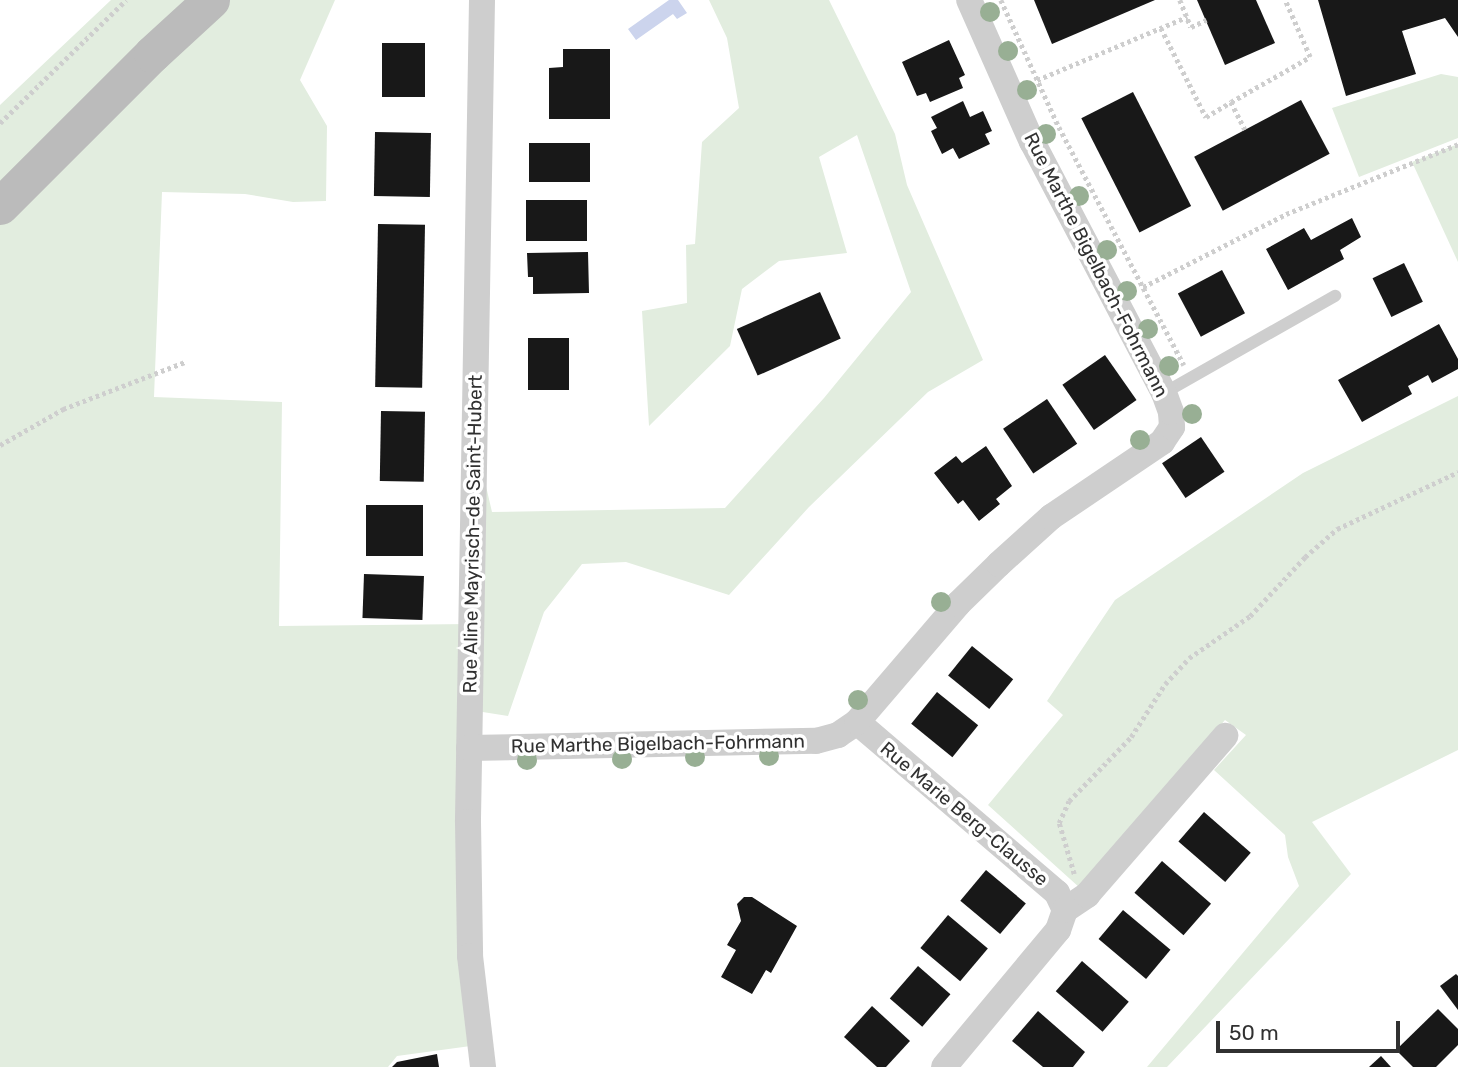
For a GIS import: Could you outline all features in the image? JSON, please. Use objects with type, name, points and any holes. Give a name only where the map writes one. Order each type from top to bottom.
[{"type":"main road","points":[[152,54],[193,0]]},
{"type":"main road","points":[[0,206],[152,54],[211,0]]},
{"type":"street","name":"Rue Aline Mayrisch-de Saint-Hubert","points":[[482,0],[469,748],[470,956],[483,1067]]},
{"type":"street","name":"Rue Marthe Bigelbach-Fohrmann","points":[[469,748],[816,741],[838,734],[857,722],[958,604],[1051,517],[1162,442],[1172,427],[1171,412],[1164,393],[1032,142],[969,0]]},
{"type":"street","name":"Rue Marie Berg-Clausse","points":[[857,722],[1057,893],[1065,910]]},
{"type":"street","points":[[944,1067],[1058,930],[1065,910],[1087,895],[1225,736]]},
{"type":"lane","points":[[1164,393],[1335,296]]},
{"type":"path","points":[[0,123],[127,0]]},
{"type":"path","points":[[1001,0],[1037,80],[1191,378]]},
{"type":"path","points":[[1180,0],[1191,27],[1206,20]]},
{"type":"path","points":[[1161,28],[1206,117],[1310,57],[1285,0]]},
{"type":"path","points":[[1037,80],[1187,18]]},
{"type":"path","points":[[1231,102],[1245,130]]},
{"type":"path","points":[[1143,287],[1286,214],[1458,144]]},
{"type":"path","points":[[0,445],[63,409],[185,362]]},
{"type":"path","points":[[1065,910],[1077,881],[1059,823],[1069,801],[1131,737],[1165,684],[1189,659],[1250,616],[1306,557],[1337,529],[1458,472]]},
{"type":"green space","points":[[111,0],[335,0],[300,80],[327,126],[326,201],[293,202],[245,194],[162,192],[154,397],[282,402],[279,626],[471,624],[475,439],[492,512],[725,508],[824,398],[911,292],[857,135],[819,157],[847,253],[779,261],[742,289],[730,346],[649,426],[642,311],[687,303],[686,245],[695,244],[702,142],[739,108],[727,38],[709,0],[829,0],[895,134],[907,185],[983,360],[928,392],[809,507],[729,595],[626,562],[582,564],[544,612],[508,716],[470,710],[478,1045],[397,1056],[388,1067],[0,1067],[0,105]]},
{"type":"green space","points":[[1441,74],[1458,77],[1458,138],[1359,177],[1332,108]]},
{"type":"green space","points":[[1458,144],[1458,262],[1412,162]]},
{"type":"green space","points":[[1458,396],[1458,750],[1312,822],[1351,874],[1167,1067],[1147,1067],[1299,886],[1288,857],[1285,835],[1214,770],[1246,735],[1225,720],[1080,888],[988,805],[1063,715],[1047,701],[1115,600],[1303,473]]},
{"type":"water","points":[[669,0],[678,0],[687,13],[677,19],[673,14],[636,40],[628,29]]},
{"type":"building","points":[[1034,0],[1155,0],[1052,44]]},
{"type":"building","points":[[1197,0],[1256,0],[1275,43],[1225,65]]},
{"type":"building","points":[[1318,0],[1458,0],[1458,37],[1445,18],[1402,31],[1416,74],[1346,96]]},
{"type":"building","points":[[949,40],[965,75],[959,78],[963,88],[930,102],[926,93],[917,96],[902,62]]},
{"type":"building","points":[[382,43],[425,43],[425,97],[382,97]]},
{"type":"building","points":[[563,49],[610,49],[610,119],[549,119],[549,68],[563,67]]},
{"type":"building","points":[[1133,92],[1191,206],[1139,232],[1081,118]]},
{"type":"building","points":[[1301,100],[1330,154],[1223,211],[1194,157]]},
{"type":"building","points":[[963,101],[970,117],[983,111],[992,131],[985,134],[990,144],[959,159],[953,148],[942,154],[931,131],[937,128],[931,117]]},
{"type":"building","points":[[375,132],[431,133],[430,197],[374,196]]},
{"type":"building","points":[[529,143],[590,143],[590,182],[529,182]]},
{"type":"building","points":[[526,200],[587,200],[587,241],[526,241]]},
{"type":"building","points":[[1352,218],[1361,237],[1340,250],[1344,259],[1288,290],[1266,249],[1304,228],[1311,240]]},
{"type":"building","points":[[378,224],[425,225],[422,388],[375,387]]},
{"type":"building","points":[[588,252],[589,293],[533,294],[533,277],[528,277],[527,253]]},
{"type":"building","points":[[1404,263],[1423,302],[1391,317],[1373,278]]},
{"type":"building","points":[[1222,270],[1245,313],[1201,337],[1178,293]]},
{"type":"building","points":[[820,292],[841,339],[758,376],[737,329]]},
{"type":"building","points":[[1439,324],[1458,359],[1458,369],[1432,383],[1428,375],[1408,386],[1412,394],[1362,422],[1338,380]]},
{"type":"building","points":[[528,338],[569,338],[569,390],[528,390]]},
{"type":"building","points":[[1105,355],[1137,400],[1094,430],[1062,385]]},
{"type":"building","points":[[1047,399],[1077,444],[1033,473],[1003,429]]},
{"type":"building","points":[[381,411],[425,412],[424,482],[380,481]]},
{"type":"building","points":[[1201,437],[1224,472],[1186,498],[1162,463]]},
{"type":"building","points":[[986,446],[1012,486],[996,499],[1000,504],[979,521],[963,500],[958,504],[934,473],[956,456],[962,463]]},
{"type":"building","points":[[366,505],[423,505],[423,556],[366,556]]},
{"type":"building","points":[[364,574],[424,576],[422,620],[362,618]]},
{"type":"building","points":[[972,646],[1013,679],[989,709],[948,676]]},
{"type":"building","points":[[937,692],[978,725],[952,757],[911,724]]},
{"type":"building","points":[[1204,812],[1251,853],[1225,882],[1178,841]]},
{"type":"building","points":[[1162,861],[1211,904],[1184,935],[1134,893]]},
{"type":"building","points":[[986,870],[1026,903],[1000,934],[960,901]]},
{"type":"building","points":[[744,897],[752,897],[797,926],[771,973],[766,970],[752,994],[721,977],[736,950],[727,945],[741,921],[737,904]]},
{"type":"building","points":[[1123,910],[1170,950],[1146,979],[1099,939]]},
{"type":"building","points":[[948,915],[988,948],[960,981],[920,948]]},
{"type":"building","points":[[1082,961],[1129,1002],[1103,1032],[1056,991]]},
{"type":"building","points":[[918,966],[950,994],[922,1027],[890,998]]},
{"type":"building","points":[[1456,974],[1458,976],[1458,1010],[1440,986]]},
{"type":"building","points":[[872,1006],[910,1041],[886,1067],[877,1067],[844,1037]]},
{"type":"building","points":[[1438,1009],[1458,1029],[1458,1045],[1436,1067],[1413,1067],[1396,1050]]},
{"type":"building","points":[[1038,1011],[1085,1052],[1073,1067],[1043,1067],[1012,1041]]},
{"type":"building","points":[[437,1054],[439,1067],[392,1067],[397,1062]]},
{"type":"building","points":[[1381,1056],[1391,1067],[1369,1067]]}]
